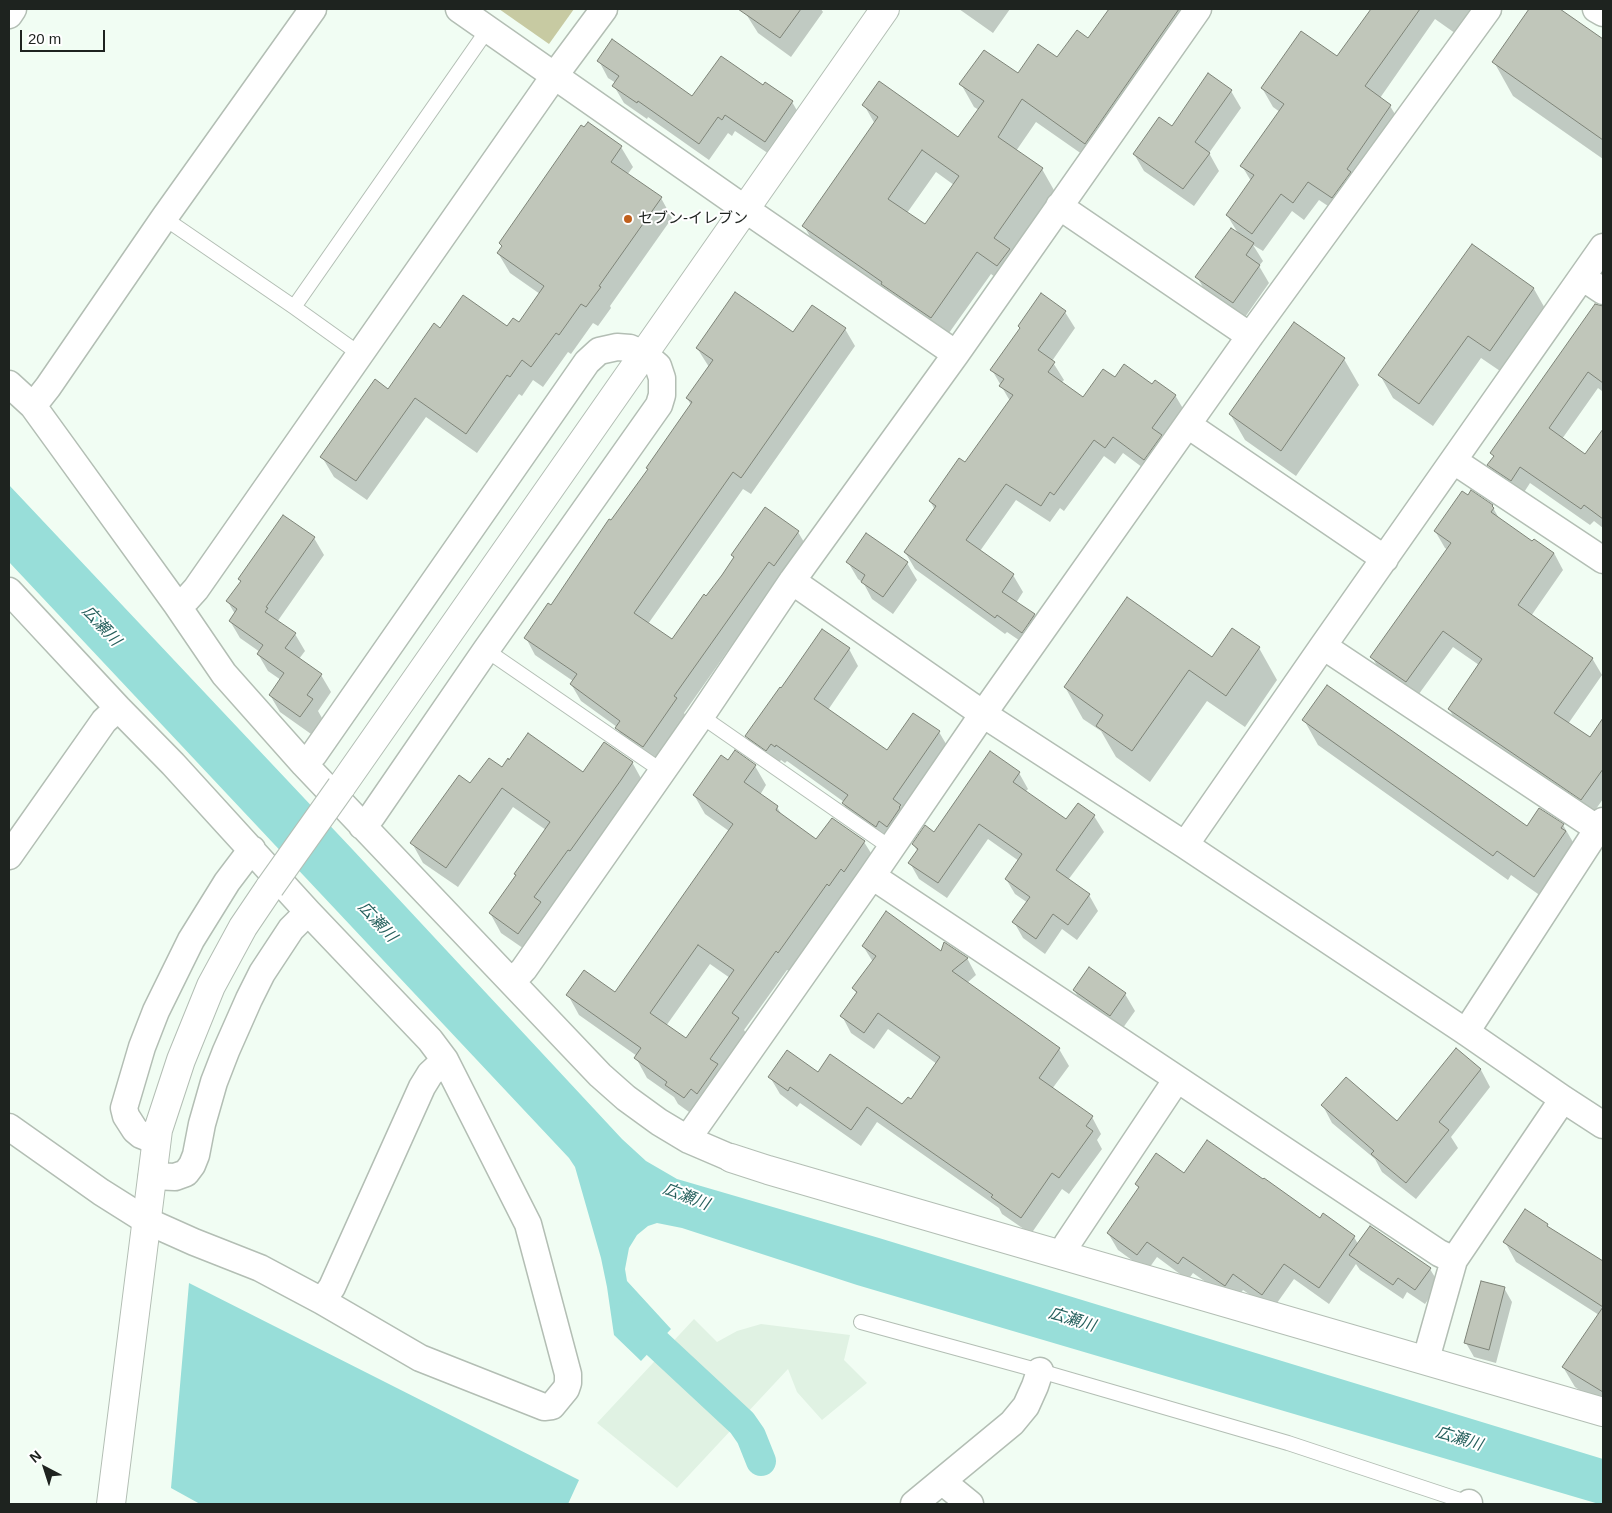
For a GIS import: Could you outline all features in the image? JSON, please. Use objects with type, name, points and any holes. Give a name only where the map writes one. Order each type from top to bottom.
[{"type":"street","points":[[9,15],[13,9]]},
{"type":"street","points":[[33,406],[48,388],[164,218],[313,9]]},
{"type":"street","points":[[459,9],[956,354]]},
{"type":"street","points":[[177,605],[196,589],[555,75],[604,9]]},
{"type":"street","points":[[111,1504],[156,1140],[180,1060],[211,986],[243,927],[270,887],[885,9]]},
{"type":"street","points":[[512,982],[524,969],[701,716],[792,581],[956,354],[1198,9]]},
{"type":"street","points":[[689,1140],[694,1128],[1250,336],[1488,9]]},
{"type":"street","points":[[1596,9],[1603,13]]},
{"type":"street","points":[[1059,206],[1250,336]]},
{"type":"street","points":[[1186,845],[1323,646],[1454,461],[1593,284],[1603,246]]},
{"type":"street","points":[[304,764],[314,754],[564,398],[587,362],[599,351],[616,347],[630,348],[644,354],[658,366],[662,378],[662,395],[659,405],[486,650],[372,816],[362,826]]},
{"type":"street","points":[[9,384],[33,406],[177,605],[224,674],[304,764],[600,1076],[643,1110],[689,1140],[732,1158],[768,1170],[1603,1412]]},
{"type":"street","points":[[1188,425],[1384,559]]},
{"type":"street","points":[[1454,461],[1603,560]]},
{"type":"street","points":[[792,581],[984,714],[1186,845],[1603,1125]]},
{"type":"street","points":[[9,591],[430,1040],[445,1060],[528,1224],[568,1374],[566,1389],[552,1406],[544,1407],[420,1358],[322,1301],[260,1268],[147,1221],[101,1192],[9,1127]]},
{"type":"street","points":[[1323,646],[1600,825],[1466,1032]]},
{"type":"street","points":[[11,847],[104,721],[118,708]]},
{"type":"street","points":[[156,1140],[140,1135],[126,1116],[124,1108],[142,1047],[173,974],[191,940],[240,863],[252,849]]},
{"type":"street","points":[[872,876],[1439,1253],[1454,1260]]},
{"type":"street","points":[[152,1176],[175,1176],[186,1173],[192,1164],[196,1155],[202,1124],[214,1082],[226,1051],[262,973],[287,936],[308,912]]},
{"type":"street","points":[[322,1301],[332,1287],[422,1087],[430,1074],[445,1060]]},
{"type":"street","points":[[1064,1256],[1067,1244],[1177,1078]]},
{"type":"street","points":[[1426,1360],[1454,1260],[1563,1099]]},
{"type":"street","points":[[914,1504],[943,1482],[1012,1423],[1026,1406],[1036,1386],[1040,1371]]},
{"type":"street","points":[[943,1482],[970,1504]]},
{"type":"lane","points":[[294,307],[488,29]]},
{"type":"lane","points":[[164,218],[361,355]]},
{"type":"lane","points":[[486,650],[662,771]]},
{"type":"lane","points":[[701,716],[891,848]]},
{"type":"lane","points":[[861,1322],[1040,1371],[1288,1443],[1470,1504]]},
{"type":"shaded area","points":[[694,1319],[717,1342],[737,1331],[761,1324],[850,1335],[844,1360],[867,1383],[822,1420],[797,1392],[788,1369],[677,1488],[597,1423]]},
{"type":"green space","points":[[499,9],[574,9],[549,44]]},
{"type":"water","name":"広瀬川","points":[[9,485],[622,1139],[646,1161],[677,1179],[879,1238],[1603,1459],[1603,1504],[857,1285],[682,1228],[657,1223],[648,1226],[637,1235],[629,1248],[625,1269],[627,1281],[671,1329],[641,1361],[614,1335],[601,1258],[575,1167],[569,1158],[9,562]]},
{"type":"water","points":[[189,1283],[579,1480],[568,1504],[200,1504],[171,1488]]},
{"type":"building","points":[[738,9],[801,9],[780,38]]},
{"type":"building","points":[[1109,9],[1179,9],[1085,144],[1022,99],[998,137],[1043,168],[994,238],[1010,249],[997,266],[977,252],[931,318],[802,226],[878,117],[862,105],[879,81],[958,137],[984,101],[959,84],[984,50],[1018,73],[1038,44],[1057,57],[1077,30],[1088,38]],"holes":[[[922,150],[959,176],[925,224],[888,199]]]},
{"type":"building","points":[[1371,9],[1420,9],[1365,86],[1391,105],[1347,169],[1351,172],[1332,198],[1308,182],[1293,203],[1281,194],[1252,234],[1226,215],[1254,175],[1240,166],[1284,104],[1261,88],[1301,31],[1337,56]]},
{"type":"building","points":[[1529,9],[1560,9],[1603,39],[1603,140],[1492,62]]},
{"type":"building","points":[[612,39],[692,96],[721,56],[763,85],[765,82],[793,101],[765,142],[725,115],[722,120],[718,117],[699,144],[638,101],[637,103],[612,86],[619,76],[597,61]]},
{"type":"building","points":[[1208,73],[1232,90],[1195,142],[1210,153],[1183,189],[1133,154],[1159,117],[1172,126]]},
{"type":"building","points":[[588,122],[622,146],[611,162],[662,197],[586,307],[581,304],[559,335],[556,333],[531,367],[522,360],[510,377],[507,375],[466,434],[415,398],[356,481],[320,457],[375,379],[388,389],[434,323],[440,328],[463,295],[507,326],[513,318],[519,322],[544,286],[497,253],[502,246],[499,243],[581,125],[584,127]]},
{"type":"building","points":[[1231,228],[1254,243],[1246,255],[1260,265],[1233,303],[1195,277]]},
{"type":"building","points":[[1472,244],[1534,288],[1490,351],[1468,336],[1419,404],[1378,375]]},
{"type":"building","points":[[735,292],[793,332],[812,305],[846,328],[741,478],[733,472],[634,613],[672,639],[704,594],[706,596],[722,575],[734,557],[731,555],[765,507],[799,531],[774,566],[769,562],[674,696],[677,698],[643,747],[615,728],[620,721],[570,684],[577,674],[524,638],[548,603],[551,605],[609,519],[611,520],[648,469],[646,468],[692,402],[686,398],[713,360],[696,348]]},
{"type":"building","points":[[1041,293],[1066,311],[1038,350],[1055,362],[1048,372],[1083,397],[1103,369],[1115,377],[1124,364],[1152,384],[1155,380],[1176,395],[1152,428],[1162,435],[1144,460],[1113,437],[1105,448],[1094,440],[1054,495],[1050,492],[1041,506],[1006,484],[966,540],[1014,574],[1002,592],[1035,614],[1022,633],[997,615],[995,618],[904,552],[936,506],[929,501],[959,458],[965,462],[1013,395],[999,386],[1004,379],[990,370],[1020,328],[1018,326]]},
{"type":"building","points":[[1595,304],[1603,306],[1603,383],[1588,372],[1549,428],[1585,454],[1603,429],[1603,519],[1584,505],[1581,509],[1520,467],[1511,481],[1487,465],[1494,456],[1490,453]]},
{"type":"building","points":[[1294,322],[1345,358],[1281,451],[1229,414]]},
{"type":"building","points":[[1471,490],[1493,505],[1494,508],[1491,512],[1532,541],[1534,539],[1554,553],[1518,605],[1593,658],[1554,713],[1590,737],[1603,718],[1603,769],[1581,800],[1448,709],[1482,659],[1443,631],[1406,682],[1370,657],[1451,543],[1434,531],[1462,491],[1468,495]]},
{"type":"building","points":[[283,515],[315,537],[266,607],[268,608],[265,612],[296,633],[285,648],[322,674],[307,695],[313,699],[300,717],[269,695],[284,673],[257,654],[263,645],[229,621],[237,609],[226,601],[241,581],[238,579]]},
{"type":"building","points":[[866,533],[908,562],[883,597],[861,582],[865,575],[846,562]]},
{"type":"building","points":[[1127,597],[1212,657],[1232,628],[1260,647],[1226,696],[1189,670],[1132,751],[1096,726],[1103,715],[1064,687]]},
{"type":"building","points":[[822,629],[850,648],[814,699],[887,750],[913,713],[940,731],[893,799],[901,805],[887,827],[879,821],[876,827],[842,803],[848,795],[776,745],[775,747],[771,744],[766,751],[745,736]]},
{"type":"building","points":[[1327,685],[1527,826],[1539,808],[1564,824],[1561,828],[1566,831],[1534,877],[1497,851],[1493,856],[1302,720]]},
{"type":"building","points":[[528,733],[583,772],[604,742],[633,762],[570,851],[568,850],[534,897],[541,902],[518,934],[489,913],[550,822],[502,788],[446,868],[410,843],[459,775],[470,783],[489,758],[502,767]]},
{"type":"building","points":[[735,750],[756,765],[744,782],[778,806],[776,810],[816,839],[832,818],[865,841],[844,872],[841,869],[829,886],[827,884],[732,1013],[739,1018],[710,1059],[718,1064],[697,1094],[691,1089],[684,1098],[665,1085],[667,1082],[634,1058],[641,1048],[566,995],[584,970],[615,992],[733,824],[693,795],[721,755],[728,760]],"holes":[[[698,945],[734,970],[686,1038],[650,1013]]]},
{"type":"building","points":[[990,751],[1020,772],[1013,782],[1066,819],[1078,803],[1095,815],[1056,870],[1090,894],[1068,925],[1053,914],[1036,939],[1012,922],[1030,897],[1005,879],[1022,854],[979,824],[938,883],[908,863],[918,849],[912,844],[925,825],[934,832]]},
{"type":"building","points":[[886,911],[941,951],[944,942],[968,958],[952,971],[1060,1048],[1039,1078],[1093,1116],[1086,1126],[1093,1131],[1059,1178],[1052,1173],[1021,1218],[991,1197],[993,1195],[867,1107],[851,1130],[790,1087],[788,1091],[768,1077],[787,1050],[818,1072],[830,1054],[902,1104],[908,1097],[911,1099],[940,1057],[878,1013],[864,1033],[840,1016],[857,992],[852,988],[876,956],[862,946]]},
{"type":"building","points":[[1089,967],[1126,993],[1110,1016],[1073,990]]},
{"type":"building","points":[[1456,1048],[1481,1069],[1439,1122],[1449,1130],[1406,1183],[1371,1154],[1374,1151],[1321,1105],[1346,1077],[1397,1121]]},
{"type":"building","points":[[1207,1140],[1320,1218],[1323,1213],[1355,1236],[1319,1288],[1284,1264],[1262,1295],[1233,1274],[1225,1286],[1183,1257],[1178,1264],[1147,1242],[1137,1255],[1107,1233],[1139,1187],[1135,1184],[1156,1153],[1184,1173]]},
{"type":"building","points":[[1525,1209],[1548,1224],[1547,1226],[1603,1261],[1603,1307],[1503,1242]]},
{"type":"building","points":[[1370,1226],[1431,1268],[1415,1290],[1398,1278],[1393,1285],[1349,1255]]},
{"type":"building","points":[[1481,1281],[1505,1287],[1489,1350],[1464,1343]]},
{"type":"building","points":[[1603,1307],[1603,1392],[1562,1367]]},
{"type":"waterway","points":[[627,1316],[742,1423],[751,1436],[761,1461]]},
{"type":"place","name":"セブン-イレブン","points":[[628,219]]}]
